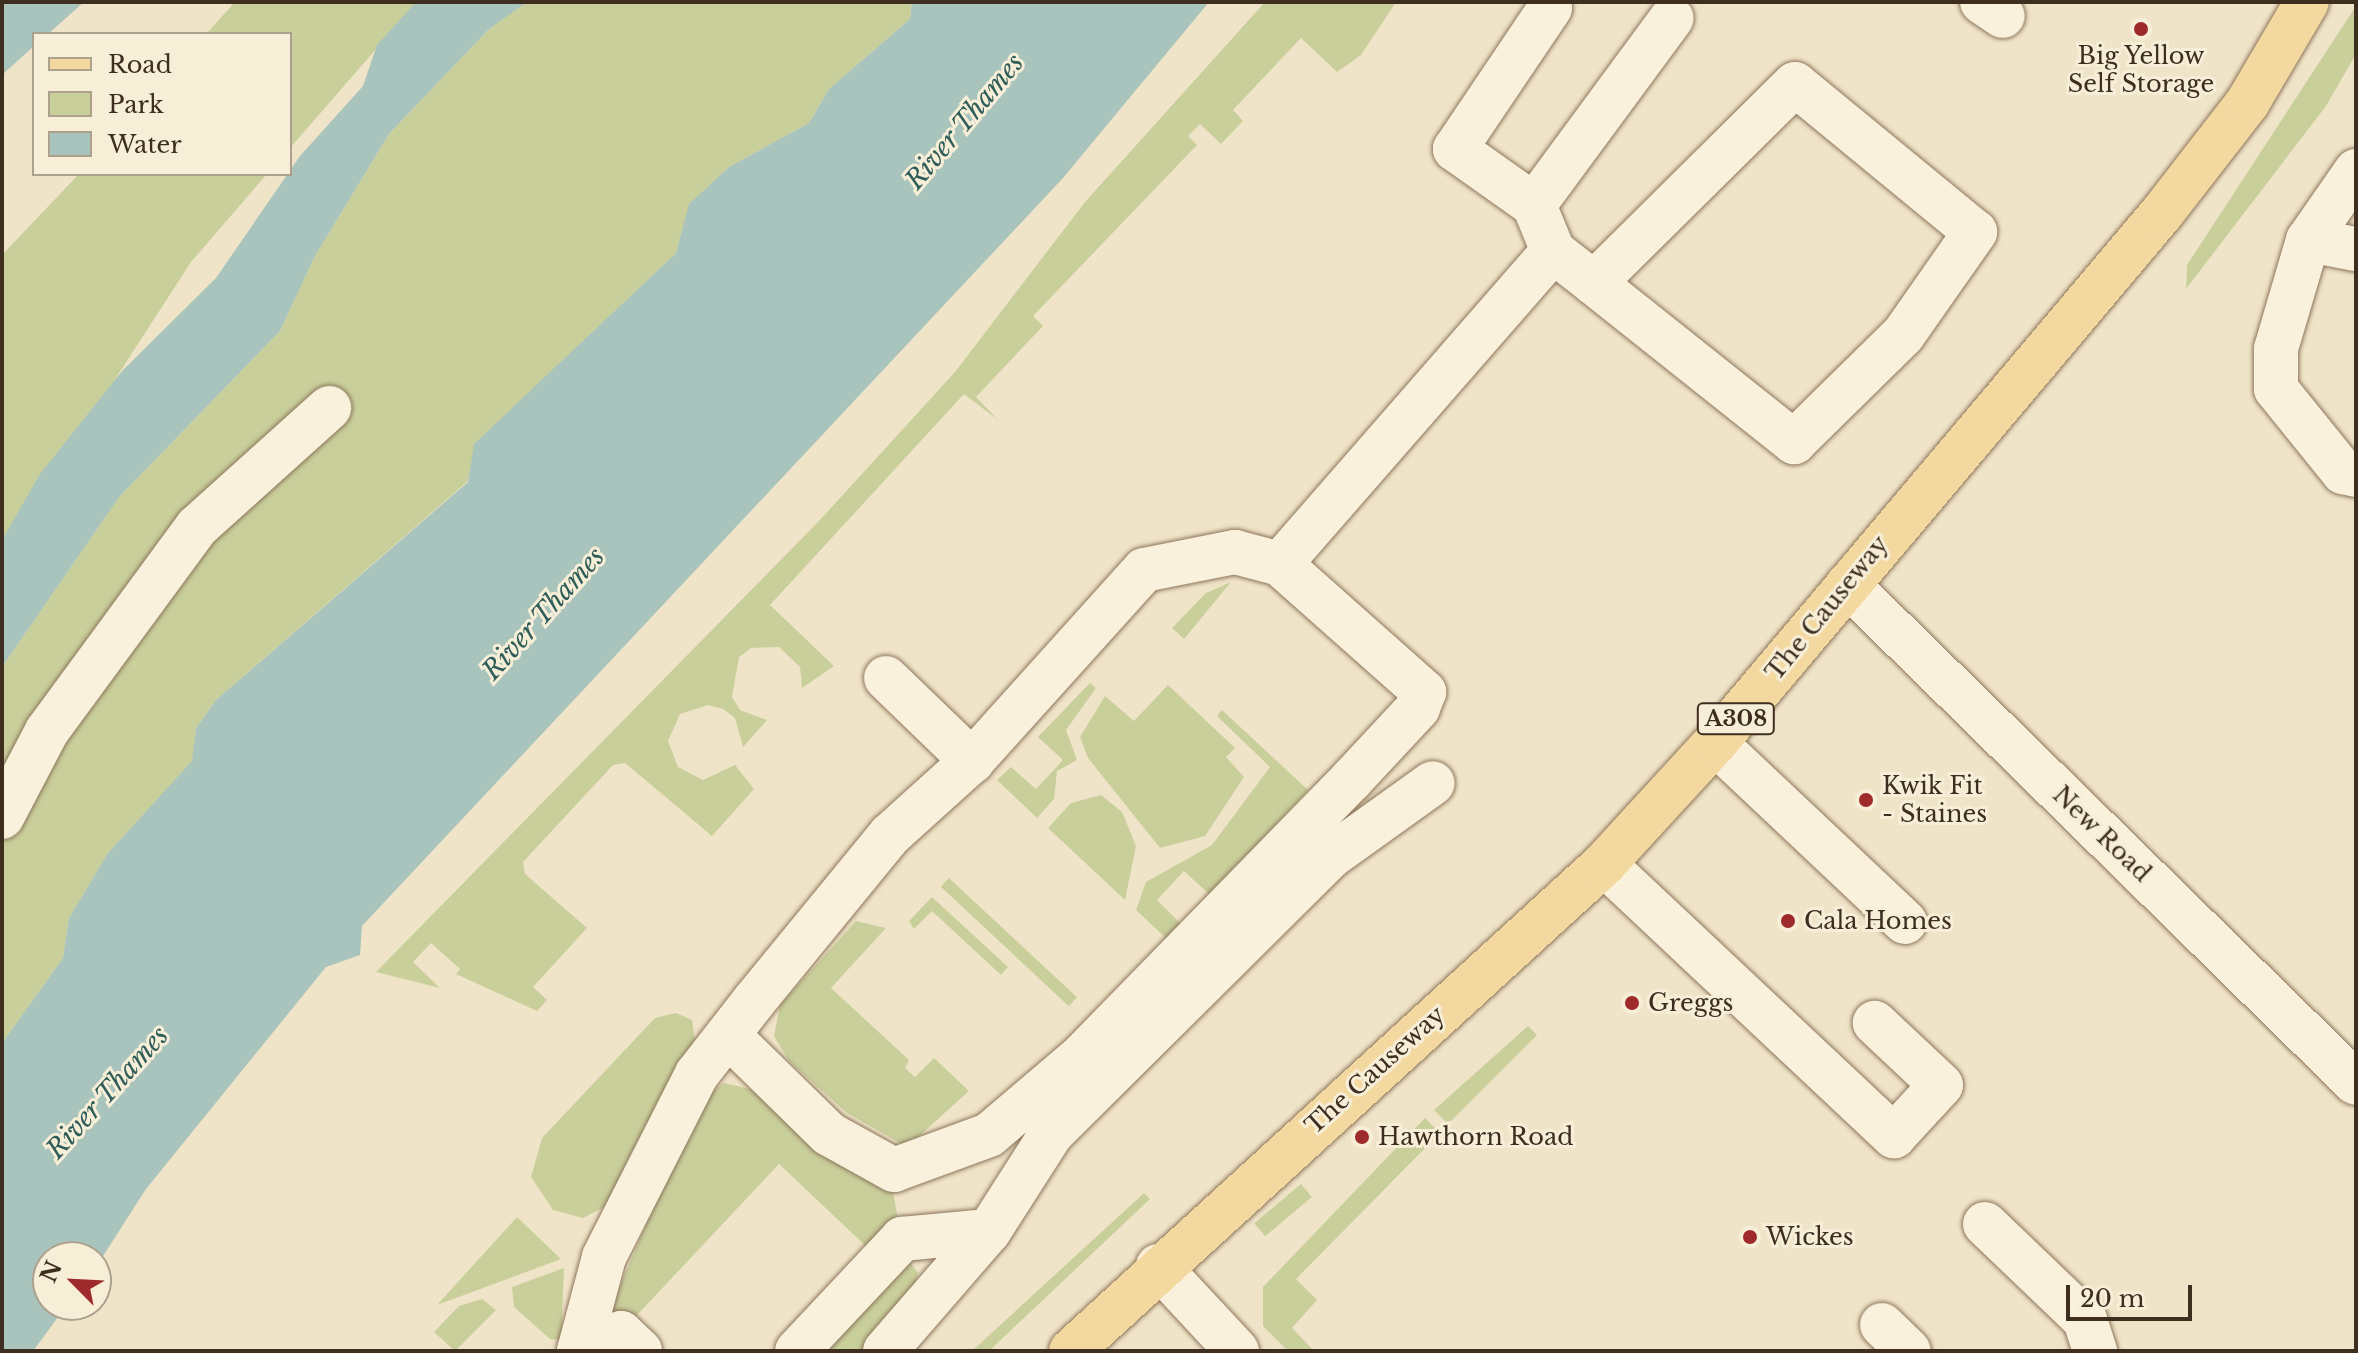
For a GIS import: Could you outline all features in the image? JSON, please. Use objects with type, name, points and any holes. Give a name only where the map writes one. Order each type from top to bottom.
[{"type":"main road","name":"The Causeway","points":[[1071,1351],[1158,1266],[1604,864],[1715,743],[2181,188],[2248,102],[2307,2]]},
{"type":"street","points":[[1550,8],[1455,149],[1534,205],[1553,251],[1794,442],[1903,335],[1975,232],[1795,84],[1594,283]]},
{"type":"street","points":[[1534,205],[1672,18]]},
{"type":"street","points":[[2356,171],[2308,240],[2276,349],[2276,389],[2343,472],[2356,475]]},
{"type":"street","points":[[2308,240],[2356,249]]},
{"type":"street","points":[[1280,564],[1553,251]]},
{"type":"street","points":[[2,817],[47,731],[197,527],[329,408]]},
{"type":"street","points":[[640,1351],[621,1333],[579,1351],[604,1257],[697,1074],[728,1035],[890,835],[972,761],[1144,570],[1235,552],[1280,564],[1424,692],[1418,708],[1083,1055],[989,1135],[894,1170],[829,1134],[728,1035]]},
{"type":"street","name":"New Road","points":[[1848,585],[2356,1083]]},
{"type":"street","points":[[886,678],[972,761]]},
{"type":"street","points":[[1715,743],[1905,922]]},
{"type":"street","points":[[885,1351],[989,1231],[1051,1134],[1331,856],[1433,783]]},
{"type":"street","points":[[1604,864],[1894,1136],[1941,1085],[1875,1023]]},
{"type":"street","points":[[1985,1224],[2085,1320],[2095,1351]]},
{"type":"street","points":[[797,1351],[902,1239],[989,1231]]},
{"type":"street","points":[[1158,1266],[1237,1351]]},
{"type":"green space","points":[[235,2],[417,2],[292,146],[292,32],[208,32]]},
{"type":"green space","points":[[527,2],[912,2],[910,19],[829,89],[809,123],[729,167],[690,204],[676,253],[475,444],[468,481],[216,700],[196,728],[193,761],[108,853],[69,918],[63,958],[2,1043],[2,667],[120,496],[280,331],[315,256],[389,134],[488,30]]},
{"type":"green space","points":[[1265,2],[1396,2],[1361,55],[1337,72],[1301,38],[1233,110],[1243,121],[1221,144],[1200,124],[1188,136],[1197,145],[1033,316],[1043,326],[976,397],[998,420],[964,394],[770,605],[834,666],[802,688],[800,667],[779,647],[751,648],[739,657],[732,697],[740,710],[767,720],[743,747],[735,718],[723,709],[708,705],[680,714],[668,741],[678,767],[703,780],[735,765],[754,789],[712,836],[625,763],[613,765],[523,862],[525,874],[587,928],[533,987],[547,1000],[537,1011],[456,974],[460,969],[431,943],[413,962],[440,988],[376,972],[819,521],[955,372],[1085,202]]},
{"type":"green space","points":[[2356,6],[2356,54],[2326,106],[2186,289],[2187,265]]},
{"type":"green space","points":[[77,176],[265,176],[191,262],[2,554],[2,255]]},
{"type":"green space","points":[[1231,582],[1184,639],[1172,628],[1206,593]]},
{"type":"green space","points":[[1090,683],[1096,688],[1066,730],[1077,760],[1057,771],[1054,799],[1037,818],[997,780],[1011,767],[1036,789],[1063,760],[1038,737]]},
{"type":"green space","points":[[1168,685],[1235,748],[1226,757],[1244,777],[1205,836],[1160,848],[1088,758],[1080,737],[1105,696],[1134,721]]},
{"type":"green space","points":[[1222,710],[1308,790],[1210,895],[1184,871],[1157,900],[1182,925],[1168,940],[1136,910],[1146,882],[1212,845],[1270,767],[1217,716]]},
{"type":"green space","points":[[1101,795],[1122,812],[1136,846],[1125,900],[1048,828],[1071,803]]},
{"type":"green space","points":[[949,878],[1077,997],[1069,1006],[941,887]]},
{"type":"green space","points":[[932,897],[1008,967],[1001,975],[932,911],[914,929],[909,921]]},
{"type":"green space","points":[[856,921],[886,928],[831,988],[909,1060],[905,1068],[915,1077],[934,1058],[969,1091],[907,1147],[847,1113],[789,1061],[774,1036],[780,1005]]},
{"type":"green space","points":[[676,1013],[692,1020],[695,1042],[606,1206],[583,1218],[553,1210],[531,1177],[542,1138],[655,1018]]},
{"type":"green space","points":[[1528,1026],[1537,1035],[1448,1124],[1434,1110]]},
{"type":"green space","points":[[724,1083],[750,1089],[892,1187],[898,1219],[869,1249],[779,1164],[622,1331],[611,1307],[663,1185],[711,1093]]},
{"type":"green space","points":[[1425,1118],[1440,1133],[1296,1279],[1317,1300],[1292,1328],[1314,1351],[1288,1351],[1263,1326],[1263,1287]]},
{"type":"green space","points":[[1301,1184],[1312,1197],[1265,1236],[1254,1223]]},
{"type":"green space","points":[[1144,1193],[1150,1199],[989,1351],[972,1351]]},
{"type":"green space","points":[[517,1217],[561,1259],[437,1305]]},
{"type":"green space","points":[[909,1261],[918,1273],[913,1297],[872,1351],[817,1351]]},
{"type":"green space","points":[[564,1268],[561,1340],[550,1339],[514,1307],[512,1287]]},
{"type":"green space","points":[[482,1299],[496,1310],[455,1351],[434,1332],[459,1306]]},
{"type":"water","points":[[2,2],[84,2],[50,32],[32,32],[32,48],[2,75]]},
{"type":"water","points":[[416,2],[527,2],[488,30],[389,134],[315,256],[280,331],[120,496],[2,667],[2,540],[40,474],[122,371],[216,278],[286,176],[292,176],[292,168],[300,156],[363,86],[377,45]]},
{"type":"water","name":"River Thames","points":[[912,2],[1209,2],[1063,178],[362,926],[360,955],[326,967],[146,1189],[112,1242],[32,1241],[32,1321],[55,1321],[33,1351],[2,1351],[2,1043],[63,958],[69,918],[108,853],[192,761],[196,728],[216,700],[468,482],[474,444],[676,253],[689,204],[729,167],[809,123],[829,89],[910,19]]},
{"type":"place","name":"Big Yellow Self Storage","points":[[2141,29]]},
{"type":"place","name":"Kwik Fit - Staines","points":[[1866,800]]},
{"type":"place","name":"Cala Homes","points":[[1788,921]]},
{"type":"place","name":"Greggs","points":[[1632,1003]]},
{"type":"place","name":"Hawthorn Road","points":[[1362,1137]]},
{"type":"place","name":"Wickes","points":[[1750,1237]]}]
